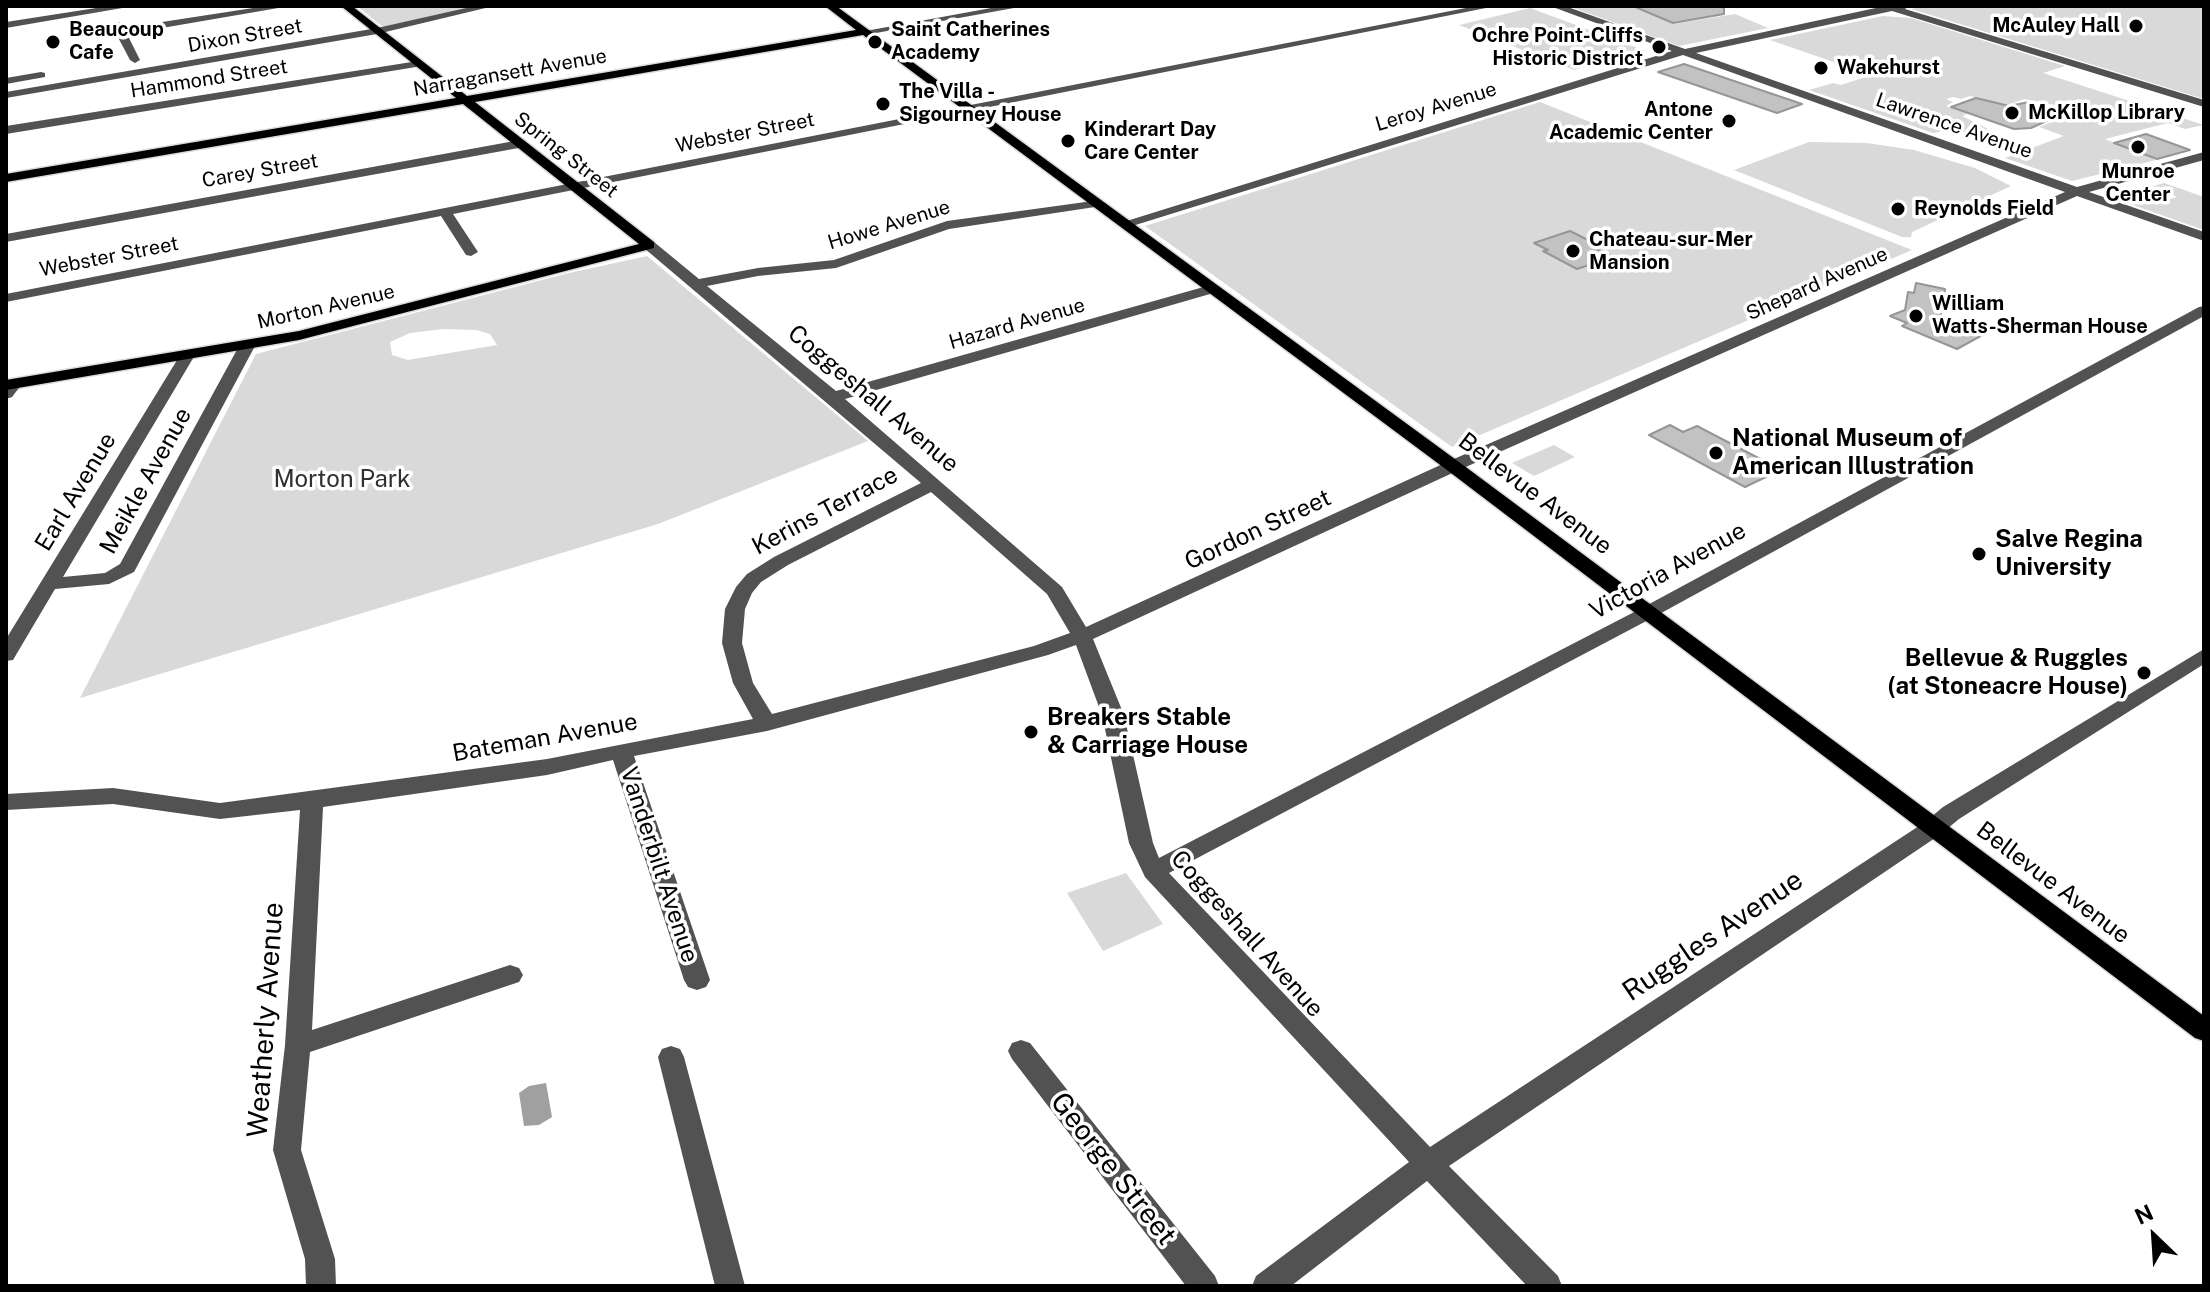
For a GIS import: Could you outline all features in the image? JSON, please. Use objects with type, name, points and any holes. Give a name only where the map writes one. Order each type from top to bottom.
[{"type":"main road","name":"Spring Street","points":[[346,6],[649,245]]},
{"type":"main road","name":"Bellevue Avenue","points":[[830,6],[1453,466],[2204,1030]]},
{"type":"main road","name":"Narragansett Avenue","points":[[6,178],[865,32]]},
{"type":"main road","name":"Morton Avenue","points":[[9,387],[247,346],[350,324],[649,245]]},
{"type":"street","points":[[6,25],[129,6]]},
{"type":"street","points":[[120,32],[285,6]]},
{"type":"street","name":"Dixon Street","points":[[6,95],[377,31],[489,6]]},
{"type":"street","points":[[957,6],[971,14]]},
{"type":"street","name":"Narragansett Avenue","points":[[865,32],[1020,6]]},
{"type":"street","name":"Webster Street","points":[[6,298],[1491,6]]},
{"type":"street","name":"Lawrence Avenue","points":[[1555,6],[2204,237]]},
{"type":"street","points":[[1893,7],[2204,104]]},
{"type":"street","name":"Leroy Avenue","points":[[1124,224],[1681,52],[1893,7]]},
{"type":"street","points":[[109,9],[135,60]]},
{"type":"street","points":[[92,67],[364,21]]},
{"type":"street","name":"Hammond Street","points":[[6,130],[418,64]]},
{"type":"street","points":[[6,81],[49,74]]},
{"type":"street","name":"Carey Street","points":[[6,238],[520,144]]},
{"type":"street","name":"Shepard Avenue","points":[[1453,466],[2078,191],[2204,156]]},
{"type":"street","name":"Howe Avenue","points":[[695,284],[758,272],[836,264],[947,225],[1095,203]]},
{"type":"street","points":[[445,212],[471,252]]},
{"type":"street","name":"Coggeshall Avenue","points":[[649,245],[934,483],[1055,591],[1082,636],[1113,715],[1141,843],[1153,871],[1177,901],[1547,1286]]},
{"type":"street","name":"Hazard Avenue","points":[[833,397],[1212,289]]},
{"type":"street","name":"Victoria Avenue","points":[[1153,871],[1647,613],[2204,310]]},
{"type":"street","name":"Meikle Avenue","points":[[48,584],[109,578],[127,568],[247,346]]},
{"type":"street","name":"Earl Avenue","points":[[6,655],[187,355]]},
{"type":"street","name":"Gordon Street","points":[[1082,636],[1453,466]]},
{"type":"street","name":"Kerins Terrace","points":[[767,724],[743,683],[732,643],[735,609],[743,591],[754,578],[781,561],[934,483]]},
{"type":"street","name":"Bateman Avenue","points":[[6,802],[113,796],[220,811],[547,767],[767,724],[1041,651],[1082,636]]},
{"type":"street","name":"Ruggles Avenue","points":[[1267,1286],[1428,1164],[1933,828],[1951,813],[2204,655]]},
{"type":"street","name":"Vanderbilt Avenue","points":[[621,751],[697,980]]},
{"type":"street","name":"Weatherly Avenue","points":[[312,801],[298,1045],[287,1150],[320,1259],[321,1286]]},
{"type":"street","points":[[298,1045],[510,975]]},
{"type":"street","name":"George Street","points":[[1021,1051],[1204,1286]]},
{"type":"street","points":[[671,1057],[730,1286]]},
{"type":"green space","points":[[357,6],[478,6],[383,27]]},
{"type":"green space","points":[[1568,6],[1632,6],[1674,24],[1735,14],[1768,28],[1679,46]]},
{"type":"green space","points":[[1927,6],[2202,6],[2204,99],[1911,9]]},
{"type":"green space","points":[[1530,8],[1646,51],[1574,70],[1459,25]]},
{"type":"green space","points":[[1883,16],[1911,18],[2065,66],[2043,73],[2204,125],[2185,129],[2168,123],[2105,139],[2156,160],[2072,181],[2005,158],[2064,136],[2039,127],[2069,115],[2053,109],[2059,106],[2024,99],[2008,105],[1970,96],[1961,99],[1953,97],[1946,99],[1953,102],[1946,106],[1967,114],[1962,116],[1988,129],[1975,134],[1949,130],[1933,133],[1809,90],[1833,83],[1841,85],[1871,75],[1770,40]]},
{"type":"green space","points":[[1540,102],[1912,250],[1452,447],[1145,226]]},
{"type":"green space","name":"Reynolds Field","points":[[1809,142],[1867,143],[1914,150],[1975,168],[2011,186],[1912,232],[1911,237],[1902,237],[1734,170]]},
{"type":"green space","points":[[2164,183],[2204,197],[2204,230],[2127,203],[2128,197],[2132,196],[2152,204],[2177,197],[2153,186]]},
{"type":"green space","name":"Morton Park","points":[[647,256],[868,441],[658,524],[80,698],[256,354],[569,273]],"holes":[[[443,329],[476,330],[490,334],[497,345],[408,360],[392,355],[390,342],[410,333]]]},
{"type":"green space","points":[[1554,445],[1575,457],[1534,476],[1512,463]]},
{"type":"green space","points":[[1126,873],[1163,924],[1103,951],[1067,893]]},
{"type":"shaded area","points":[[546,1083],[552,1117],[539,1125],[524,1126],[519,1093],[529,1086]]},
{"type":"building","points":[[1633,6],[1724,6],[1724,14],[1673,23]]},
{"type":"building","points":[[1684,64],[1802,104],[1777,113],[1658,72]]},
{"type":"building","name":"McKillop Library","points":[[1976,98],[2009,106],[2029,102],[2062,114],[2031,128],[2014,129],[1951,107]]},
{"type":"building","name":"Munroe Center","points":[[2146,134],[2190,150],[2157,159],[2114,143]]},
{"type":"building","name":"Chateau-sur-Mer Mansion","points":[[1570,231],[1600,246],[1594,248],[1613,257],[1577,269],[1534,243]]},
{"type":"building","name":"William Watts-Sherman House","points":[[1916,283],[1945,289],[1938,332],[1959,321],[1988,332],[1957,349],[1902,326],[1907,323],[1890,316],[1905,310],[1908,292],[1914,293]]},
{"type":"building","name":"National Museum of American Illustration","points":[[1670,425],[1683,432],[1697,426],[1768,463],[1755,469],[1768,476],[1745,487],[1649,435]]},
{"type":"place","name":"McAuley Hall","points":[[2136,26]]},
{"type":"place","name":"Beaucoup Cafe","points":[[53,42]]},
{"type":"place","name":"Saint Catherines Academy","points":[[875,42]]},
{"type":"place","name":"Ochre Point-Cliffs Historic District","points":[[1659,47]]},
{"type":"place","name":"Wakehurst","points":[[1821,68]]},
{"type":"place","name":"The Villa - Sigourney House","points":[[883,104]]},
{"type":"place","name":"McKillop Library","points":[[2012,113]]},
{"type":"place","name":"Antone Academic Center","points":[[1729,121]]},
{"type":"place","name":"Kinderart Day Care Center","points":[[1068,141]]},
{"type":"place","name":"Munroe Center","points":[[2138,147]]},
{"type":"place","name":"Reynolds Field","points":[[1898,209]]},
{"type":"place","name":"Chateau-sur-Mer Mansion","points":[[1573,251]]},
{"type":"place","name":"William Watts-Sherman House","points":[[1916,316]]},
{"type":"place","name":"National Museum of American Illustration","points":[[1716,453]]},
{"type":"place","name":"Salve Regina University","points":[[1979,554]]},
{"type":"place","name":"Bellevue & Ruggles (at Stoneacre House)","points":[[2144,673]]},
{"type":"place","name":"Breakers Stable & Carriage House","points":[[1031,732]]}]
